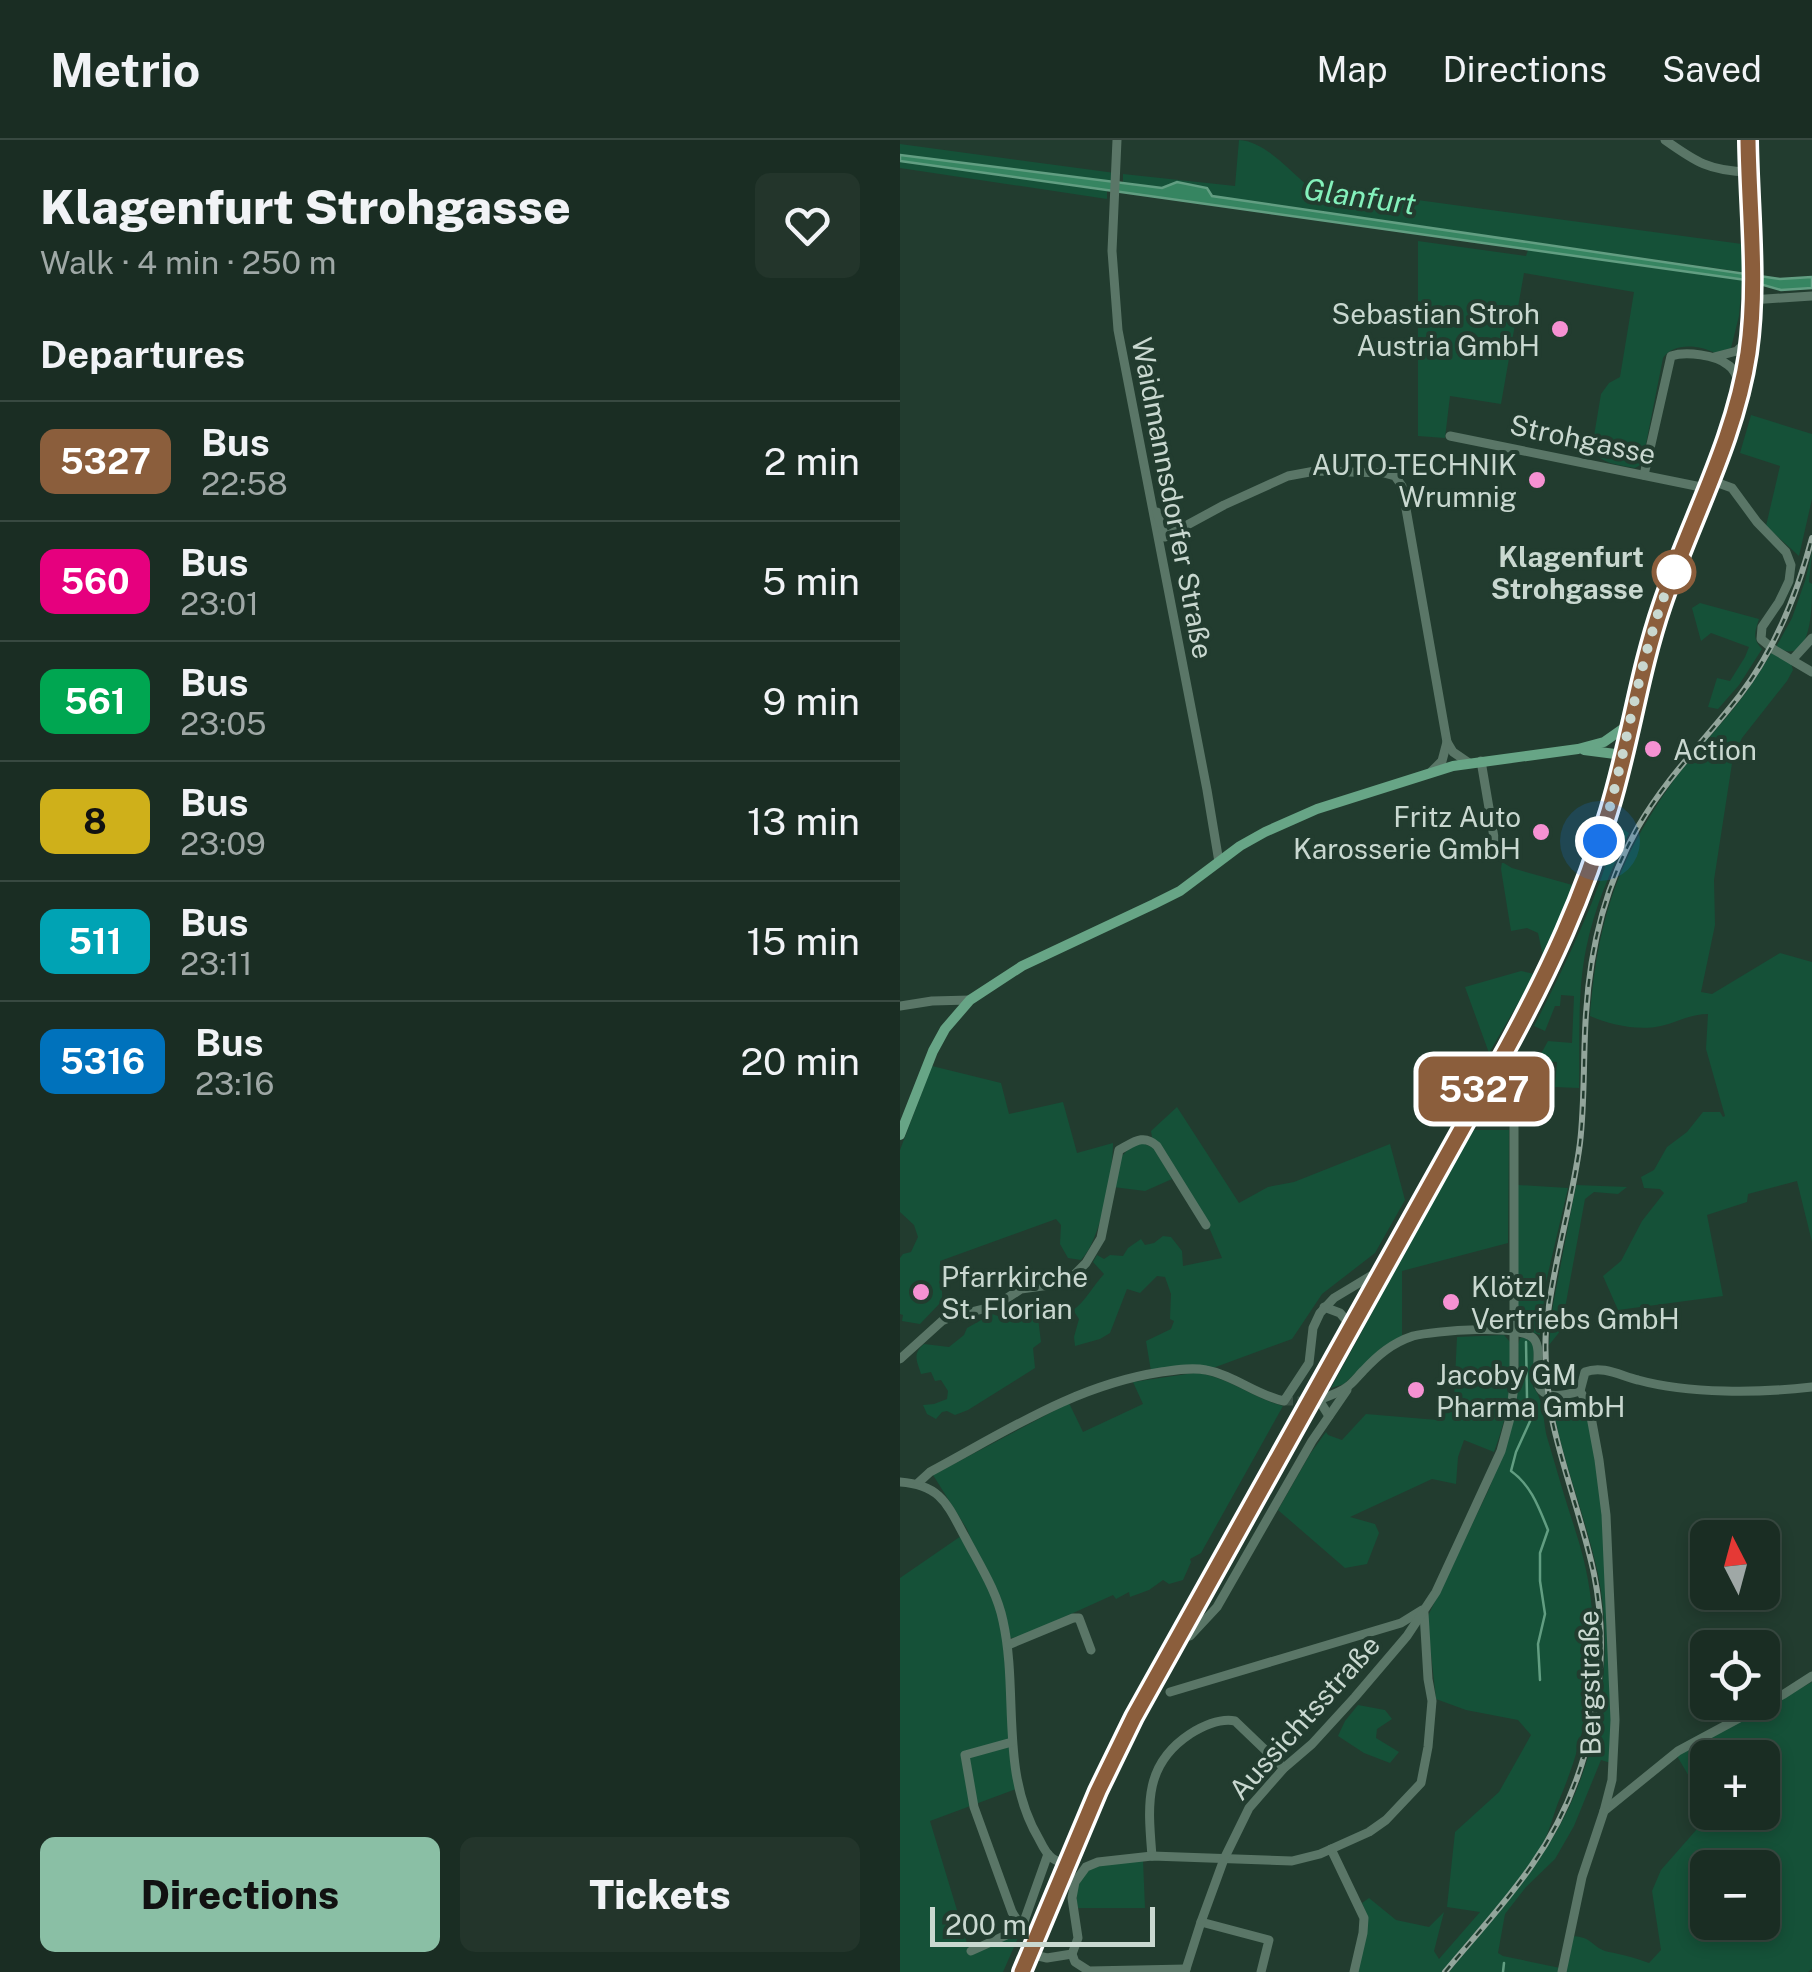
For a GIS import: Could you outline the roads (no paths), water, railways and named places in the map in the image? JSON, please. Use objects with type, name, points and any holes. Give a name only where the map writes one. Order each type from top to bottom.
[{"type":"main road","points":[[1022,1972],[1098,1791],[1134,1717],[1507,1048],[1573,916],[1610,808],[1662,603],[1741,386],[1750,338],[1748,140]]},
{"type":"main road","points":[[900,1135],[944,1029],[970,1000],[1022,966],[1180,891],[1240,846],[1290,820],[1432,771],[1604,742],[1631,723]]},
{"type":"main road","points":[[1604,742],[1615,744],[1623,755]]},
{"type":"main road","points":[[1578,749],[1623,755]]},
{"type":"street","name":"Waidmannsdorfer Straße","points":[[1118,140],[1112,250],[1116,313],[1219,862]]},
{"type":"street","points":[[1664,140],[1698,164],[1748,172]]},
{"type":"street","points":[[1751,296],[1812,296]]},
{"type":"street","points":[[1710,358],[1736,351],[1750,338]]},
{"type":"street","points":[[1644,475],[1671,356],[1682,353],[1727,363],[1741,386]]},
{"type":"street","name":"Strohgasse","points":[[1450,436],[1708,484]]},
{"type":"street","points":[[1143,466],[1165,538],[1224,504],[1288,476],[1315,471],[1395,476],[1402,486],[1448,762],[1453,766]]},
{"type":"street","points":[[1708,484],[1732,488],[1789,559],[1789,581],[1760,634],[1764,643],[1812,672]]},
{"type":"street","points":[[1792,660],[1812,638]]},
{"type":"street","points":[[1448,748],[1475,762],[1500,854]]},
{"type":"street","points":[[1432,771],[1448,748]]},
{"type":"street","points":[[900,1006],[970,1000]]},
{"type":"street","name":"Aussichtsstraße","points":[[1186,1970],[1224,1859],[1249,1808],[1284,1768],[1312,1744],[1407,1636],[1436,1592],[1501,1451],[1514,1385],[1514,1064],[1507,1048]]},
{"type":"street","points":[[900,1359],[942,1321],[995,1306],[1021,1289],[1057,1284],[1073,1276],[1101,1238],[1119,1150],[1139,1139],[1151,1140],[1156,1146],[1206,1225]]},
{"type":"street","points":[[918,1483],[930,1472],[1042,1412],[1125,1378],[1201,1368],[1284,1402],[1310,1363],[1313,1328],[1324,1308],[1384,1268]]},
{"type":"street","points":[[1324,1308],[1340,1313],[1351,1326]]},
{"type":"street","points":[[1190,1636],[1217,1607],[1349,1386],[1392,1345],[1416,1336],[1457,1331],[1528,1334],[1538,1348],[1538,1386],[1556,1396],[1580,1391],[1585,1372],[1595,1368],[1642,1382],[1686,1388],[1776,1391],[1812,1387]]},
{"type":"street","points":[[1329,1416],[1319,1400],[1349,1386]]},
{"type":"street","name":"Bergstraße","points":[[1562,1972],[1582,1877],[1612,1780],[1615,1720],[1607,1532],[1599,1460],[1588,1406],[1580,1391]]},
{"type":"street","points":[[900,1482],[918,1483],[938,1493],[950,1508],[998,1602],[1008,1645],[1012,1742],[1025,1810],[1048,1854],[1066,1864]]},
{"type":"street","points":[[1072,1954],[1078,1938],[1072,1898],[1078,1875],[1086,1867],[1152,1856],[1307,1859],[1369,1832],[1418,1789],[1425,1775],[1432,1701],[1425,1608],[1401,1623],[1170,1692]]},
{"type":"street","points":[[1008,1645],[1079,1618],[1091,1650]]},
{"type":"street","points":[[1604,1810],[1678,1752],[1812,1676]]},
{"type":"street","points":[[1152,1856],[1149,1803],[1155,1776],[1162,1760],[1186,1737],[1220,1720],[1235,1720],[1284,1768]]},
{"type":"street","points":[[1012,1742],[965,1756],[974,1807],[1012,1912],[1022,1928]]},
{"type":"street","points":[[1331,1849],[1364,1918],[1354,1972]]},
{"type":"street","points":[[970,1952],[1022,1928],[1048,1854]]},
{"type":"street","points":[[1200,1922],[1269,1940],[1261,1970],[1276,1972]]},
{"type":"street","points":[[1030,1954],[1047,1958],[1072,1954]]},
{"type":"street","points":[[1072,1954],[1089,1971],[1186,1970]]},
{"type":"waterway","points":[[1526,1342],[1531,1419],[1511,1471],[1529,1490],[1548,1530],[1540,1553],[1545,1614],[1538,1644],[1540,1680]]},
{"type":"waterway","points":[[1503,1972],[1504,1963]]},
{"type":"tunnel","points":[[1284,1401],[1311,1401]]},
{"type":"railway","points":[[1445,1972],[1512,1893],[1552,1833],[1582,1763],[1598,1688],[1601,1649],[1594,1574],[1552,1419],[1545,1352],[1553,1282],[1580,1143],[1588,989],[1601,918],[1626,849],[1649,809],[1740,695],[1775,640],[1812,538]]},
{"type":"place","name":"Sebastian Stroh Austria GmbH","points":[[1560,329]]},
{"type":"place","name":"AUTO-TECHNIK Wrumnig","points":[[1537,480]]},
{"type":"place","name":"Klagenfurt Strohgasse","points":[[1674,572]]},
{"type":"place","name":"Action","points":[[1653,749]]},
{"type":"place","name":"Fritz Auto Karosserie GmbH","points":[[1541,832]]},
{"type":"place","name":"Pfarrkirche St. Florian","points":[[921,1292]]},
{"type":"place","name":"Klötzl Vertriebs GmbH","points":[[1451,1302]]},
{"type":"place","name":"Jacoby GM Pharma GmbH","points":[[1416,1390]]},
{"type":"water label","name":"Glanfurt","points":[[1360,196]]}]
